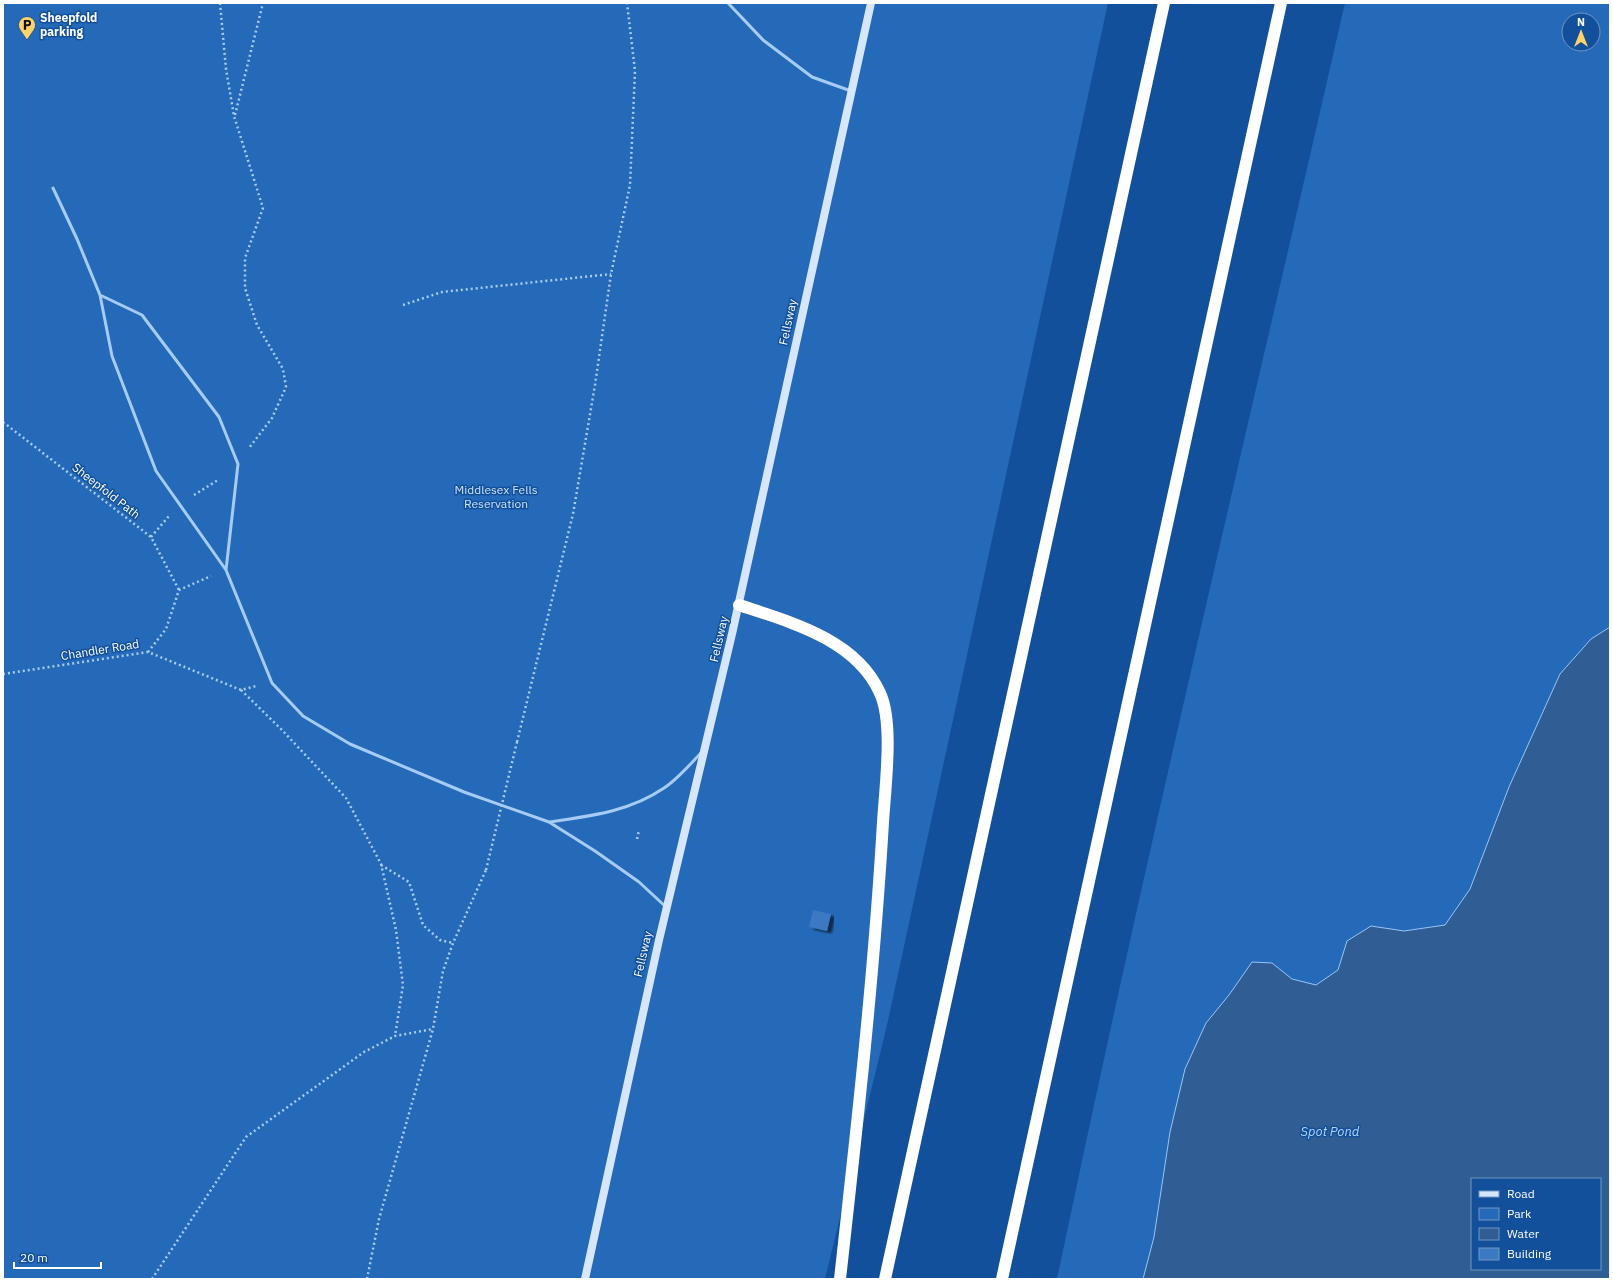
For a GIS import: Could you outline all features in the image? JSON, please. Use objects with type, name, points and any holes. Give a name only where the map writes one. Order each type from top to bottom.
[{"type":"highway","points":[[885,1279],[1164,3]]},
{"type":"highway","points":[[1002,1279],[1281,3]]},
{"type":"highway","points":[[739,605],[790,622],[848,652],[861,664],[872,678],[881,693],[886,710],[887,747],[873,969],[858,1122],[840,1279]]},
{"type":"main road","name":"Fellsway","points":[[585,1279],[666,908],[739,605],[871,3]]},
{"type":"lane","points":[[728,3],[763,40],[812,76],[851,91]]},
{"type":"lane","points":[[53,188],[77,239],[100,295],[112,356],[156,470],[226,570],[272,682],[303,716],[350,744],[464,792],[549,822],[595,851],[639,882],[666,908]]},
{"type":"lane","points":[[100,295],[142,315],[219,417],[238,464],[226,570]]},
{"type":"lane","points":[[549,822],[612,812],[648,798],[665,788],[705,749]]},
{"type":"path","points":[[220,3],[226,69],[234,116],[263,208],[245,258],[245,288],[257,325],[283,369],[286,387],[272,418],[238,464]]},
{"type":"path","points":[[234,116],[263,3]]},
{"type":"path","points":[[367,1279],[379,1219],[432,1029],[443,972],[453,943],[486,870],[573,514],[595,385],[611,274],[630,185],[635,71],[627,3]]},
{"type":"path","points":[[403,306],[442,292],[611,274]]},
{"type":"path","name":"Sheepfold Path","points":[[3,422],[151,537],[179,590]]},
{"type":"path","points":[[148,652],[166,629],[179,590],[226,570]]},
{"type":"path","name":"Chandler Road","points":[[3,674],[148,652],[241,690],[281,728],[346,798],[380,864]]},
{"type":"path","points":[[637,839],[639,830]]},
{"type":"path","points":[[380,864],[409,882],[423,925],[440,940],[453,943]]},
{"type":"path","points":[[380,864],[396,930],[404,985],[395,1036]]},
{"type":"path","points":[[152,1279],[246,1137],[364,1052],[395,1036],[432,1029]]},
{"type":"green space","name":"Middlesex Fells Reservation","points":[[3,3],[1108,3],[887,1025],[825,1279],[3,1279]]},
{"type":"green space","points":[[1345,3],[1610,3],[1610,1279],[1057,1279],[1162,800]]},
{"type":"water","name":"Spot Pond","points":[[1610,627],[1610,1279],[1143,1279],[1154,1237],[1170,1132],[1185,1069],[1206,1023],[1229,995],[1252,962],[1272,963],[1292,979],[1316,985],[1338,970],[1347,941],[1371,926],[1404,931],[1445,925],[1470,889],[1509,787],[1560,674],[1591,639]]},
{"type":"building","points":[[813,910],[831,914],[827,931],[809,927]]},
{"type":"place","name":"Sheepfold parking","points":[[27,40]]}]
